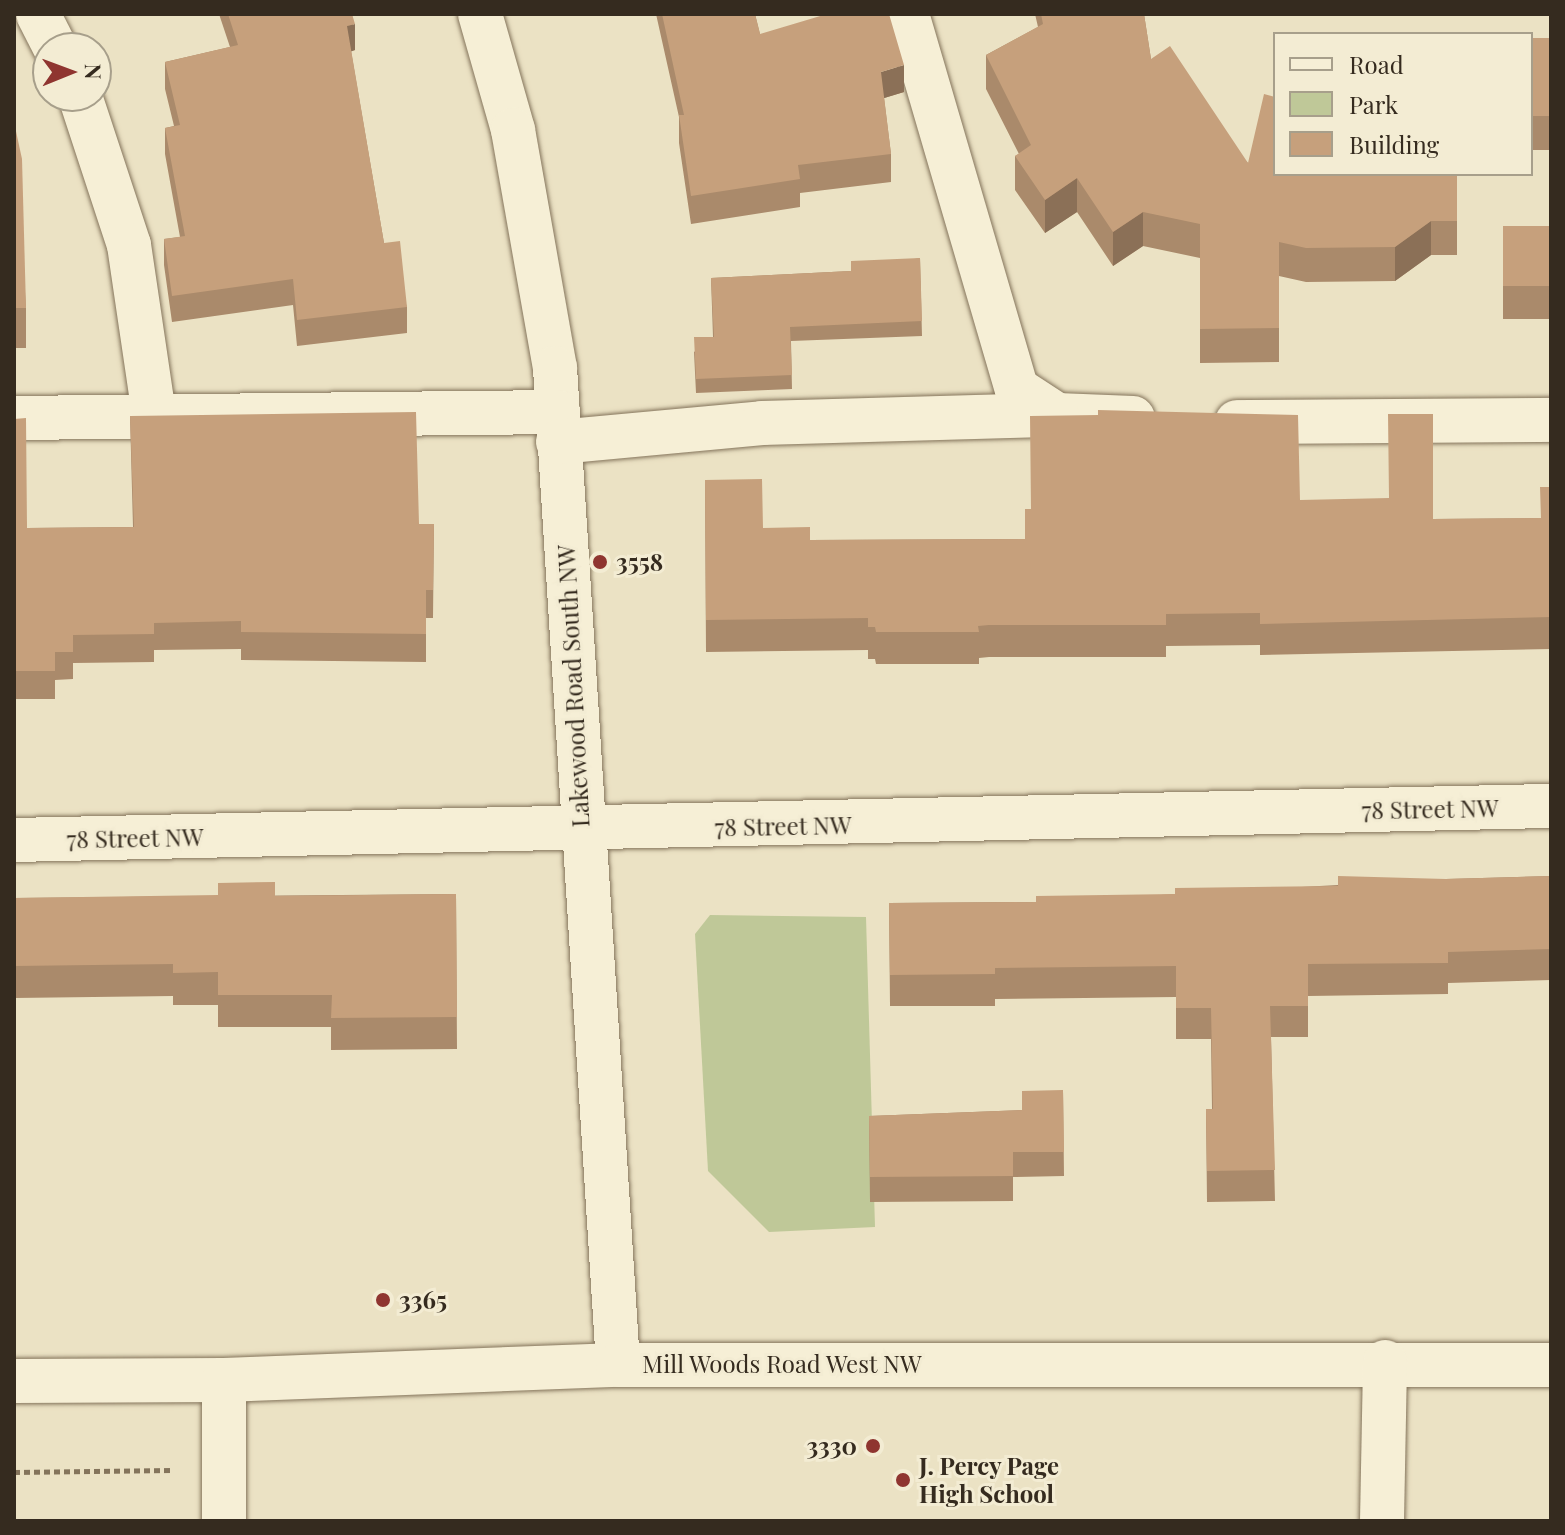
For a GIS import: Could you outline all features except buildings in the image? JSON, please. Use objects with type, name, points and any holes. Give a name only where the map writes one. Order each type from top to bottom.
[{"type":"street","points":[[38,14],[47,32]]},
{"type":"street","name":"Lakewood Road South NW","points":[[480,14],[513,130],[555,368],[581,831],[618,1365]]},
{"type":"street","points":[[907,14],[1017,389],[1057,415]]},
{"type":"street","points":[[85,112],[129,245],[154,414]]},
{"type":"street","points":[[14,418],[154,414],[558,427],[1057,415],[1188,420],[1551,420]]},
{"type":"street","name":"78 Street NW","points":[[14,840],[581,831],[1551,806]]},
{"type":"street","points":[[1382,1521],[1385,1362]]},
{"type":"street","name":"Mill Woods Road West NW","points":[[14,1381],[224,1380],[618,1365],[1385,1362],[1551,1365]]},
{"type":"street","points":[[224,1380],[224,1521]]},
{"type":"path","points":[[14,1472],[183,1470]]},
{"type":"green space","points":[[710,915],[866,917],[875,1227],[769,1232],[708,1171],[695,934]]},
{"type":"place","name":"3558","points":[[600,562]]},
{"type":"place","name":"3365","points":[[383,1300]]},
{"type":"place","name":"3330","points":[[873,1446]]},
{"type":"place","name":"J. Percy Page High School","points":[[903,1480]]}]
